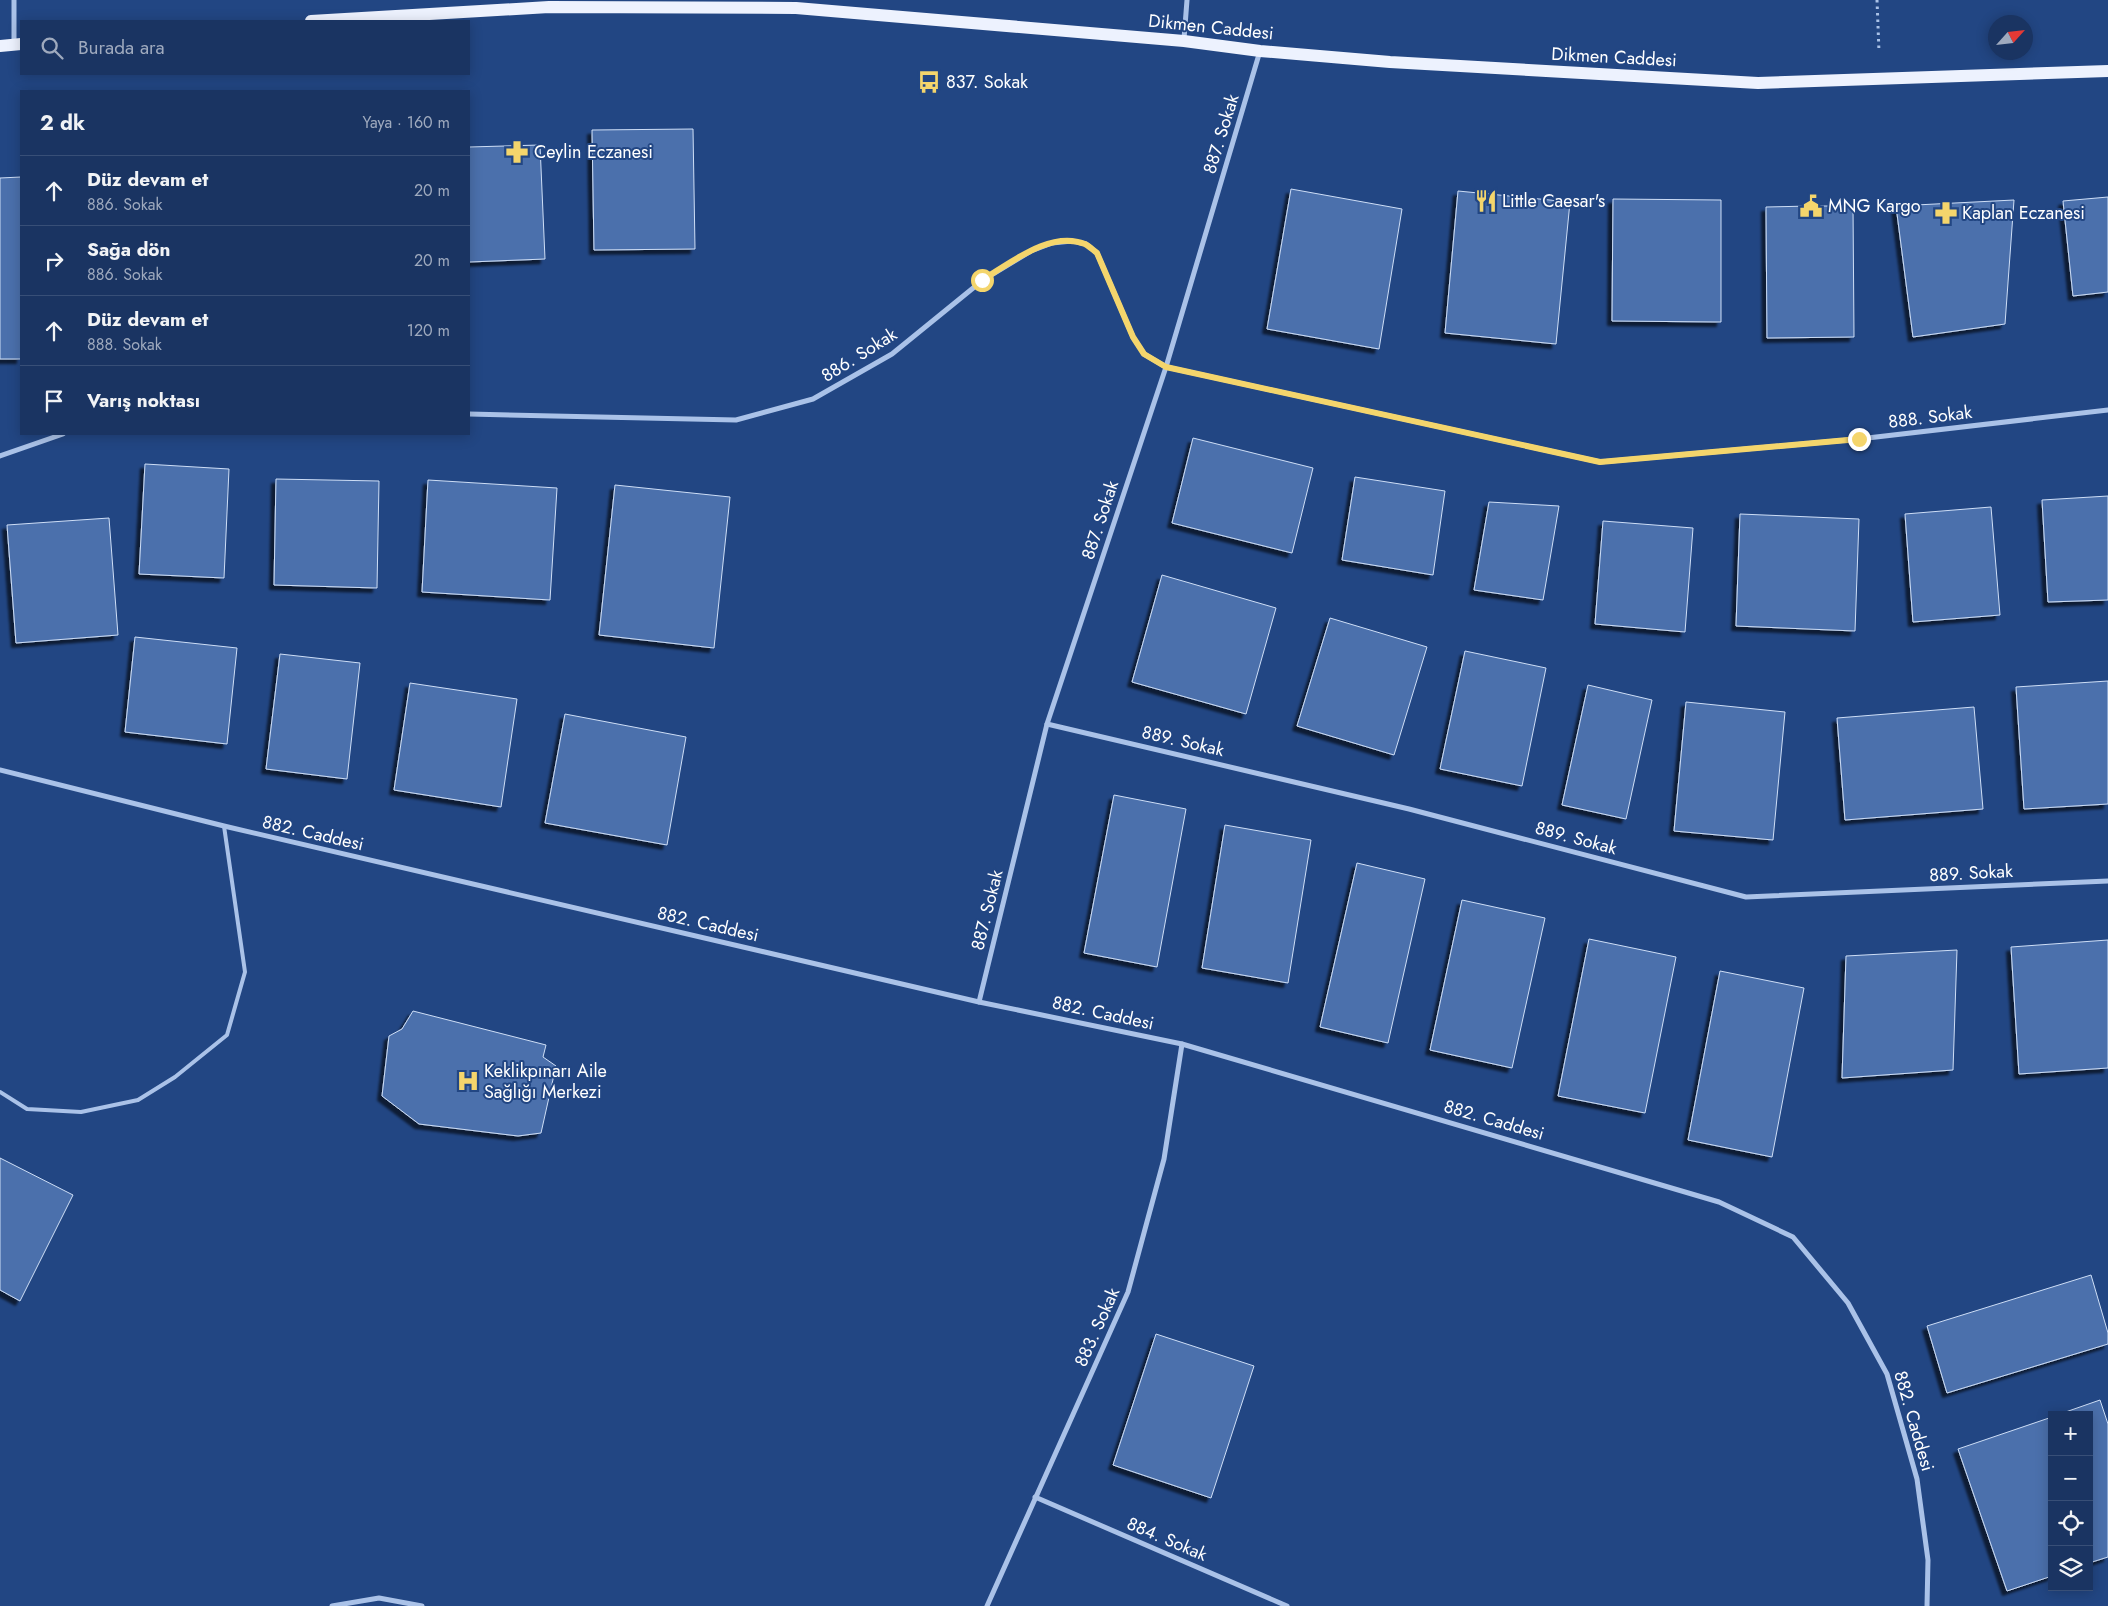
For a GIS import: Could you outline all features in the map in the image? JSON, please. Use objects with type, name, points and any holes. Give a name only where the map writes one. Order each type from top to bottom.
[{"type":"main road","name":"Dikmen Caddesi","points":[[323,20],[549,3],[796,8],[1184,41],[1260,51],[1390,62],[1749,82],[2108,71]]},
{"type":"main road","points":[[0,46],[18,44]]},
{"type":"street","points":[[14,0],[18,44]]},
{"type":"street","points":[[1184,41],[1187,0]]},
{"type":"street","name":"887. Sokak","points":[[979,1002],[1047,724],[1166,367],[1260,51]]},
{"type":"street","name":"886. Sokak","points":[[470,414],[736,420],[814,399],[892,354],[982,280],[1031,250],[1052,243],[1072,241],[1086,244],[1097,253],[1133,337],[1144,354],[1166,367]]},
{"type":"street","name":"888. Sokak","points":[[1166,367],[1600,462],[1859,439],[2108,410]]},
{"type":"street","points":[[0,456],[60,435]]},
{"type":"street","name":"889. Sokak","points":[[1047,724],[1408,809],[1746,897],[2108,881]]},
{"type":"street","name":"882. Caddesi","points":[[0,770],[224,826],[979,1002],[1182,1044],[1719,1202],[1793,1237],[1848,1304],[1887,1374],[1917,1478],[1928,1560],[1927,1606]]},
{"type":"street","name":"883. Sokak","points":[[987,1606],[1128,1292],[1164,1159],[1182,1044]]},
{"type":"street","name":"884. Sokak","points":[[1035,1497],[1287,1606]]},
{"type":"street","points":[[332,1606],[379,1598],[422,1606]]},
{"type":"lane","points":[[0,1092],[28,1110],[81,1112],[138,1100],[175,1077],[227,1035],[245,972],[224,826]]},
{"type":"path","points":[[1877,0],[1880,79]]},
{"type":"building","points":[[693,129],[695,249],[594,250],[592,130]]},
{"type":"building","points":[[540,145],[545,259],[470,262],[470,147]]},
{"type":"building","points":[[20,177],[20,359],[0,359],[0,178]]},
{"type":"building","points":[[1291,189],[1402,209],[1379,349],[1267,329]]},
{"type":"building","points":[[1458,191],[1570,202],[1556,344],[1445,333]]},
{"type":"building","points":[[2108,197],[2108,292],[2073,296],[2063,201]]},
{"type":"building","points":[[1613,199],[1721,200],[1721,322],[1612,321]]},
{"type":"building","points":[[2014,200],[2005,324],[1913,337],[1896,206]]},
{"type":"building","points":[[1853,206],[1854,337],[1767,338],[1766,207]]},
{"type":"building","points":[[1193,438],[1313,468],[1292,553],[1172,523]]},
{"type":"building","points":[[145,464],[229,469],[224,578],[139,574]]},
{"type":"building","points":[[1355,477],[1445,491],[1433,575],[1342,560]]},
{"type":"building","points":[[276,479],[379,481],[377,588],[274,585]]},
{"type":"building","points":[[428,480],[557,488],[550,600],[422,592]]},
{"type":"building","points":[[615,485],[730,497],[714,648],[599,635]]},
{"type":"building","points":[[2108,496],[2108,600],[2048,602],[2042,500]]},
{"type":"building","points":[[1489,502],[1559,506],[1543,600],[1474,590]]},
{"type":"building","points":[[1991,507],[2000,615],[1913,622],[1905,514]]},
{"type":"building","points":[[1740,514],[1859,519],[1855,631],[1736,626]]},
{"type":"building","points":[[109,518],[118,635],[16,643],[7,525]]},
{"type":"building","points":[[1603,521],[1693,528],[1685,632],[1595,624]]},
{"type":"building","points":[[1162,575],[1276,608],[1246,714],[1132,682]]},
{"type":"building","points":[[1330,618],[1427,647],[1394,755],[1297,726]]},
{"type":"building","points":[[135,637],[237,648],[227,744],[125,732]]},
{"type":"building","points":[[1465,651],[1546,668],[1522,786],[1440,769]]},
{"type":"building","points":[[280,654],[360,663],[347,779],[266,769]]},
{"type":"building","points":[[2108,681],[2108,804],[2024,809],[2016,687]]},
{"type":"building","points":[[410,683],[517,699],[501,807],[394,790]]},
{"type":"building","points":[[1588,685],[1652,700],[1626,819],[1562,805]]},
{"type":"building","points":[[1686,702],[1785,712],[1773,840],[1674,831]]},
{"type":"building","points":[[1974,707],[1983,809],[1845,820],[1837,718]]},
{"type":"building","points":[[565,714],[686,737],[667,845],[545,823]]},
{"type":"building","points":[[1114,795],[1186,809],[1157,967],[1084,953]]},
{"type":"building","points":[[1225,825],[1311,840],[1288,983],[1202,968]]},
{"type":"building","points":[[1357,863],[1425,879],[1388,1043],[1320,1027]]},
{"type":"building","points":[[1462,900],[1545,918],[1512,1068],[1430,1050]]},
{"type":"building","points":[[1589,939],[1676,957],[1645,1113],[1558,1096]]},
{"type":"building","points":[[2108,940],[2108,1068],[2019,1074],[2011,947]]},
{"type":"building","points":[[1957,950],[1953,1070],[1842,1078],[1846,956]]},
{"type":"building","points":[[1720,971],[1804,988],[1772,1157],[1688,1140]]},
{"type":"building","name":"Keklikpınarı Aile Sağlığı Merkezi","points":[[413,1011],[546,1045],[543,1057],[556,1066],[541,1133],[518,1136],[419,1124],[382,1096],[389,1036],[402,1029]]},
{"type":"building","points":[[0,1158],[73,1195],[20,1301],[0,1290]]},
{"type":"building","points":[[2091,1275],[2108,1333],[2108,1344],[1947,1393],[1927,1326]]},
{"type":"building","points":[[1156,1334],[1254,1366],[1211,1498],[1113,1465]]},
{"type":"building","points":[[2100,1400],[2108,1424],[2108,1557],[2093,1562],[2093,1411],[2068,1411]]},
{"type":"building","points":[[2048,1418],[2048,1577],[2007,1591],[1958,1449]]},
{"type":"place","name":"837. Sokak","points":[[929,82]]},
{"type":"place","name":"Ceylin Eczanesi","points":[[517,152]]},
{"type":"place","name":"Little Caesar's","points":[[1486,201]]},
{"type":"place","name":"MNG Kargo","points":[[1811,206]]},
{"type":"place","name":"Kaplan Eczanesi","points":[[1946,213]]},
{"type":"place","name":"Keklikpınarı Aile Sağlığı Merkezi","points":[[468,1081]]},
{"type":"route","points":[[982,280],[1031,250],[1052,243],[1072,241],[1086,244],[1097,253],[1133,337],[1144,354],[1166,367],[1600,462],[1859,439]]}]
